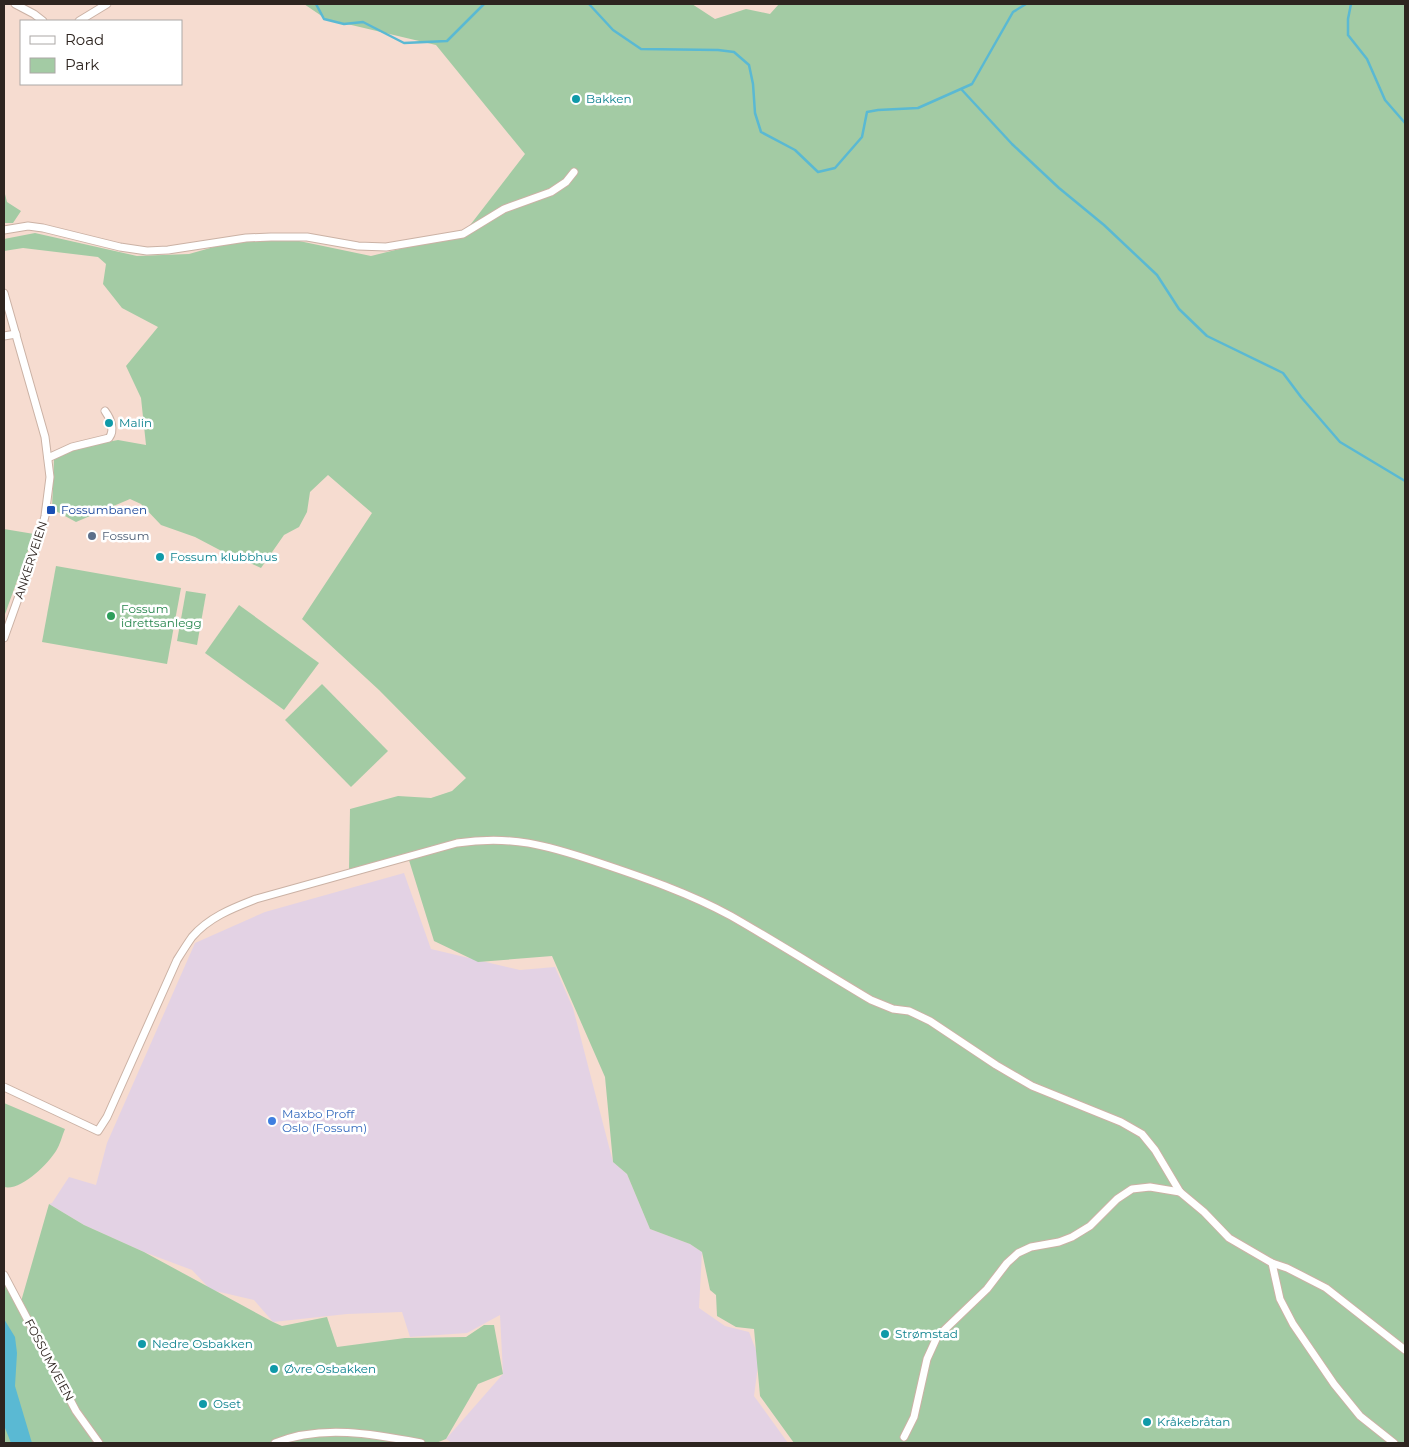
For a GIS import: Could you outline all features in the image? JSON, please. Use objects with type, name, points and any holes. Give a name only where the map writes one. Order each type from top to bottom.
[{"type":"street","points":[[15,4],[41,20]]},
{"type":"street","points":[[81,20],[107,4]]},
{"type":"street","points":[[4,230],[28,226],[44,228],[120,247],[147,251],[168,250],[271,236],[317,238],[358,246],[386,246],[463,234],[504,209],[551,192],[566,182],[574,172]]},
{"type":"street","name":"ANKERVEIEN","points":[[4,293],[5,302],[45,437],[49,490],[46,516],[4,638]]},
{"type":"street","points":[[4,336],[16,334]]},
{"type":"street","points":[[48,458],[72,447],[109,438],[112,434],[112,428],[109,416],[105,411]]},
{"type":"street","points":[[4,1087],[98,1131],[107,1117],[177,960],[192,937],[208,922],[228,910],[256,899],[456,843],[490,840],[520,841],[554,848],[619,869],[693,898],[730,916],[871,1000],[893,1009],[909,1011],[930,1021],[996,1065],[1032,1086],[1122,1122],[1142,1134],[1155,1150],[1180,1192],[1204,1212],[1229,1238],[1272,1264],[1287,1268],[1326,1288],[1405,1350]]},
{"type":"street","points":[[904,1437],[914,1417],[927,1359],[937,1336],[986,1289],[1006,1263],[1018,1253],[1031,1247],[1059,1242],[1081,1232],[1090,1226],[1117,1199],[1132,1189],[1150,1187],[1180,1192]]},
{"type":"street","points":[[1272,1264],[1280,1299],[1293,1324],[1334,1384],[1360,1416],[1394,1443]]},
{"type":"street","name":"FOSSUMVEIEN","points":[[4,1275],[76,1411],[99,1443]]},
{"type":"street","points":[[275,1443],[290,1437],[318,1433],[352,1432],[422,1443]]},
{"type":"shaded area","points":[[404,873],[431,949],[520,970],[555,967],[573,1008],[613,1162],[627,1174],[650,1229],[690,1244],[702,1252],[699,1308],[725,1326],[749,1332],[759,1358],[754,1396],[788,1443],[452,1443],[446,1439],[503,1374],[500,1315],[467,1333],[410,1337],[402,1312],[347,1314],[273,1322],[254,1300],[211,1290],[192,1270],[144,1252],[84,1225],[49,1204],[52,1203],[69,1177],[96,1185],[107,1143],[195,943],[265,912]]},
{"type":"green space","points":[[304,4],[692,4],[715,19],[746,9],[770,14],[779,4],[1405,4],[1405,1443],[794,1443],[760,1396],[754,1329],[736,1327],[717,1316],[716,1295],[710,1290],[702,1252],[690,1244],[650,1229],[627,1174],[613,1162],[605,1077],[552,956],[478,962],[434,941],[408,857],[349,871],[350,809],[398,796],[431,798],[452,791],[466,778],[379,690],[302,619],[372,513],[328,475],[310,492],[307,512],[299,527],[284,535],[261,568],[235,556],[233,557],[195,537],[161,525],[141,504],[130,499],[76,522],[52,509],[54,458],[76,448],[118,440],[146,445],[141,398],[126,366],[158,327],[122,308],[103,284],[106,264],[98,257],[23,248],[4,251],[4,239],[35,233],[137,256],[189,254],[235,241],[280,237],[371,256],[464,233],[525,154],[436,45],[326,19]]},
{"type":"green space","points":[[4,190],[7,202],[21,211],[13,223],[4,223]]},
{"type":"green space","points":[[4,529],[34,534],[4,617]]},
{"type":"green space","name":"Fossum idrettsanlegg","points":[[56,566],[181,588],[167,664],[42,642]]},
{"type":"green space","points":[[186,591],[206,594],[197,645],[177,641]]},
{"type":"green space","points":[[239,605],[319,663],[284,710],[205,653]]},
{"type":"green space","points":[[322,684],[388,751],[351,787],[285,720]]},
{"type":"green space","points":[[4,1103],[65,1129],[52,1157],[33,1176],[11,1187],[4,1187]]},
{"type":"green space","points":[[49,1204],[84,1225],[144,1252],[282,1326],[327,1317],[337,1347],[405,1338],[466,1337],[484,1325],[494,1325],[503,1374],[478,1384],[446,1439],[436,1443],[4,1443],[4,1277],[20,1305]]},
{"type":"water","points":[[4,1319],[15,1337],[17,1353],[15,1386],[32,1443],[11,1443],[5,1428]]},
{"type":"waterway","points":[[316,4],[324,19],[344,24],[363,22],[404,43],[447,41],[484,4]]},
{"type":"waterway","points":[[589,4],[613,30],[641,49],[734,52],[749,65],[753,84],[755,113],[761,132],[795,150],[818,172],[835,168],[862,137],[867,112],[918,108],[972,84],[1013,12],[1026,4]]},
{"type":"waterway","points":[[1351,4],[1348,19],[1348,35],[1367,59],[1385,100],[1405,123]]},
{"type":"waterway","points":[[962,90],[1012,144],[1059,188],[1104,225],[1157,275],[1179,309],[1207,336],[1283,373],[1340,442],[1405,481]]},
{"type":"place","name":"Bakken","points":[[576,99]]},
{"type":"place","name":"Malin","points":[[109,423]]},
{"type":"place","name":"Fossumbanen","points":[[51,510]]},
{"type":"place","name":"Fossum","points":[[92,536]]},
{"type":"place","name":"Fossum klubbhus","points":[[160,557]]},
{"type":"place","name":"Fossum idrettsanlegg","points":[[111,616]]},
{"type":"place","name":"Maxbo Proff Oslo (Fossum)","points":[[272,1121]]},
{"type":"place","name":"Strømstad","points":[[885,1334]]},
{"type":"place","name":"Nedre Osbakken","points":[[142,1344]]},
{"type":"place","name":"Øvre Osbakken","points":[[274,1369]]},
{"type":"place","name":"Oset","points":[[203,1404]]},
{"type":"place","name":"Kråkebråtan","points":[[1147,1422]]}]
